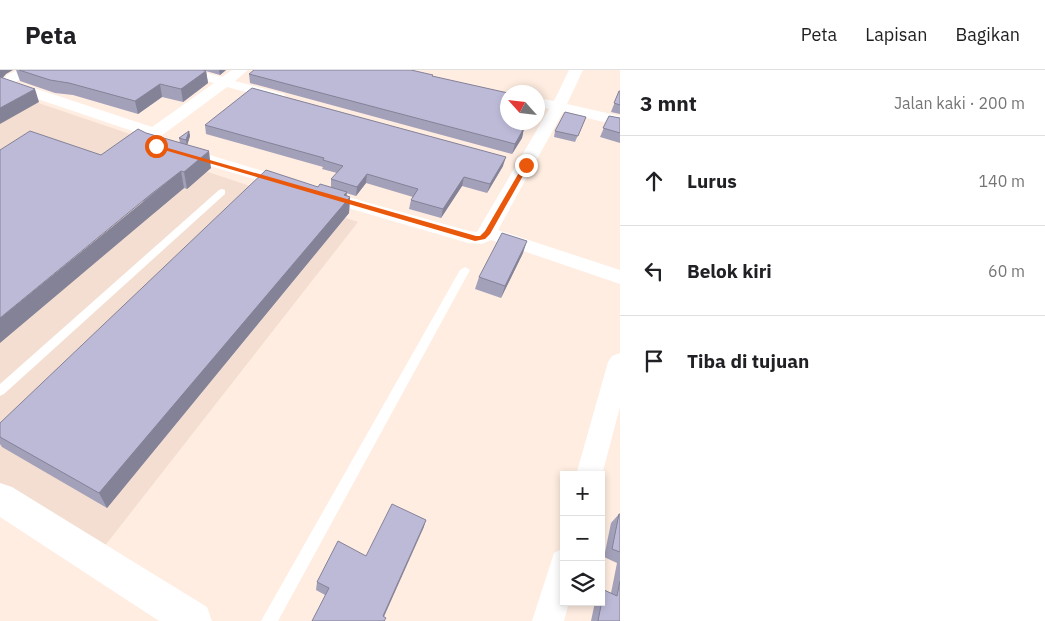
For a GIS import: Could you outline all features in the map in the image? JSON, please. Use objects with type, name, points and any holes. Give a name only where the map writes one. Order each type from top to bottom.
[{"type":"street","points":[[28,70],[12,78],[7,84],[154,133]]},
{"type":"street","points":[[181,70],[290,100]]},
{"type":"street","points":[[241,70],[154,133],[148,140],[156,146],[468,238],[482,238],[487,232],[558,107],[576,70]]},
{"type":"street","points":[[545,104],[620,122]]},
{"type":"street","points":[[507,160],[526,165]]},
{"type":"street","points":[[487,232],[620,277]]},
{"type":"street","points":[[589,471],[620,362]]},
{"type":"street","points":[[0,498],[193,621]]},
{"type":"street","points":[[548,621],[560,578]]},
{"type":"lane","points":[[0,391],[222,192]]},
{"type":"lane","points":[[269,621],[465,270]]},
{"type":"shaded area","points":[[0,90],[139,137],[133,147],[358,222],[100,552],[0,490]]},
{"type":"building","points":[[19,70],[206,71],[181,89],[160,84],[135,101],[69,83],[50,80]]},
{"type":"building","points":[[254,70],[411,70],[500,91],[500,130],[523,130],[515,144],[249,74]]},
{"type":"building","points":[[0,77],[35,89],[0,108]]},
{"type":"building","points":[[252,88],[506,157],[490,184],[464,177],[443,209],[411,200],[418,189],[367,174],[357,187],[331,179],[343,166],[323,160],[324,158],[205,125]]},
{"type":"building","points":[[620,91],[620,105],[614,103]]},
{"type":"building","points":[[565,112],[586,117],[578,136],[555,131]]},
{"type":"building","points":[[609,116],[620,118],[620,133],[603,128]]},
{"type":"building","points":[[138,129],[209,151],[184,172],[181,171],[150,195],[0,318],[0,150],[30,131],[101,155]]},
{"type":"building","points":[[189,131],[186,140],[179,138]]},
{"type":"building","points":[[266,170],[318,187],[320,184],[347,192],[344,195],[350,197],[99,493],[0,437],[0,423]]},
{"type":"building","points":[[502,233],[527,241],[505,286],[479,277]]},
{"type":"building","points":[[392,504],[426,520],[383,616],[386,618],[384,621],[312,621],[329,588],[317,582],[338,541],[366,556]]},
{"type":"building","points":[[620,514],[620,552],[612,549]]},
{"type":"building","points":[[620,581],[620,621],[598,621],[601,606],[605,606],[605,590],[617,596]]},
{"type":"route","points":[[156,146],[475,239],[482,238],[487,232],[526,165]]}]
